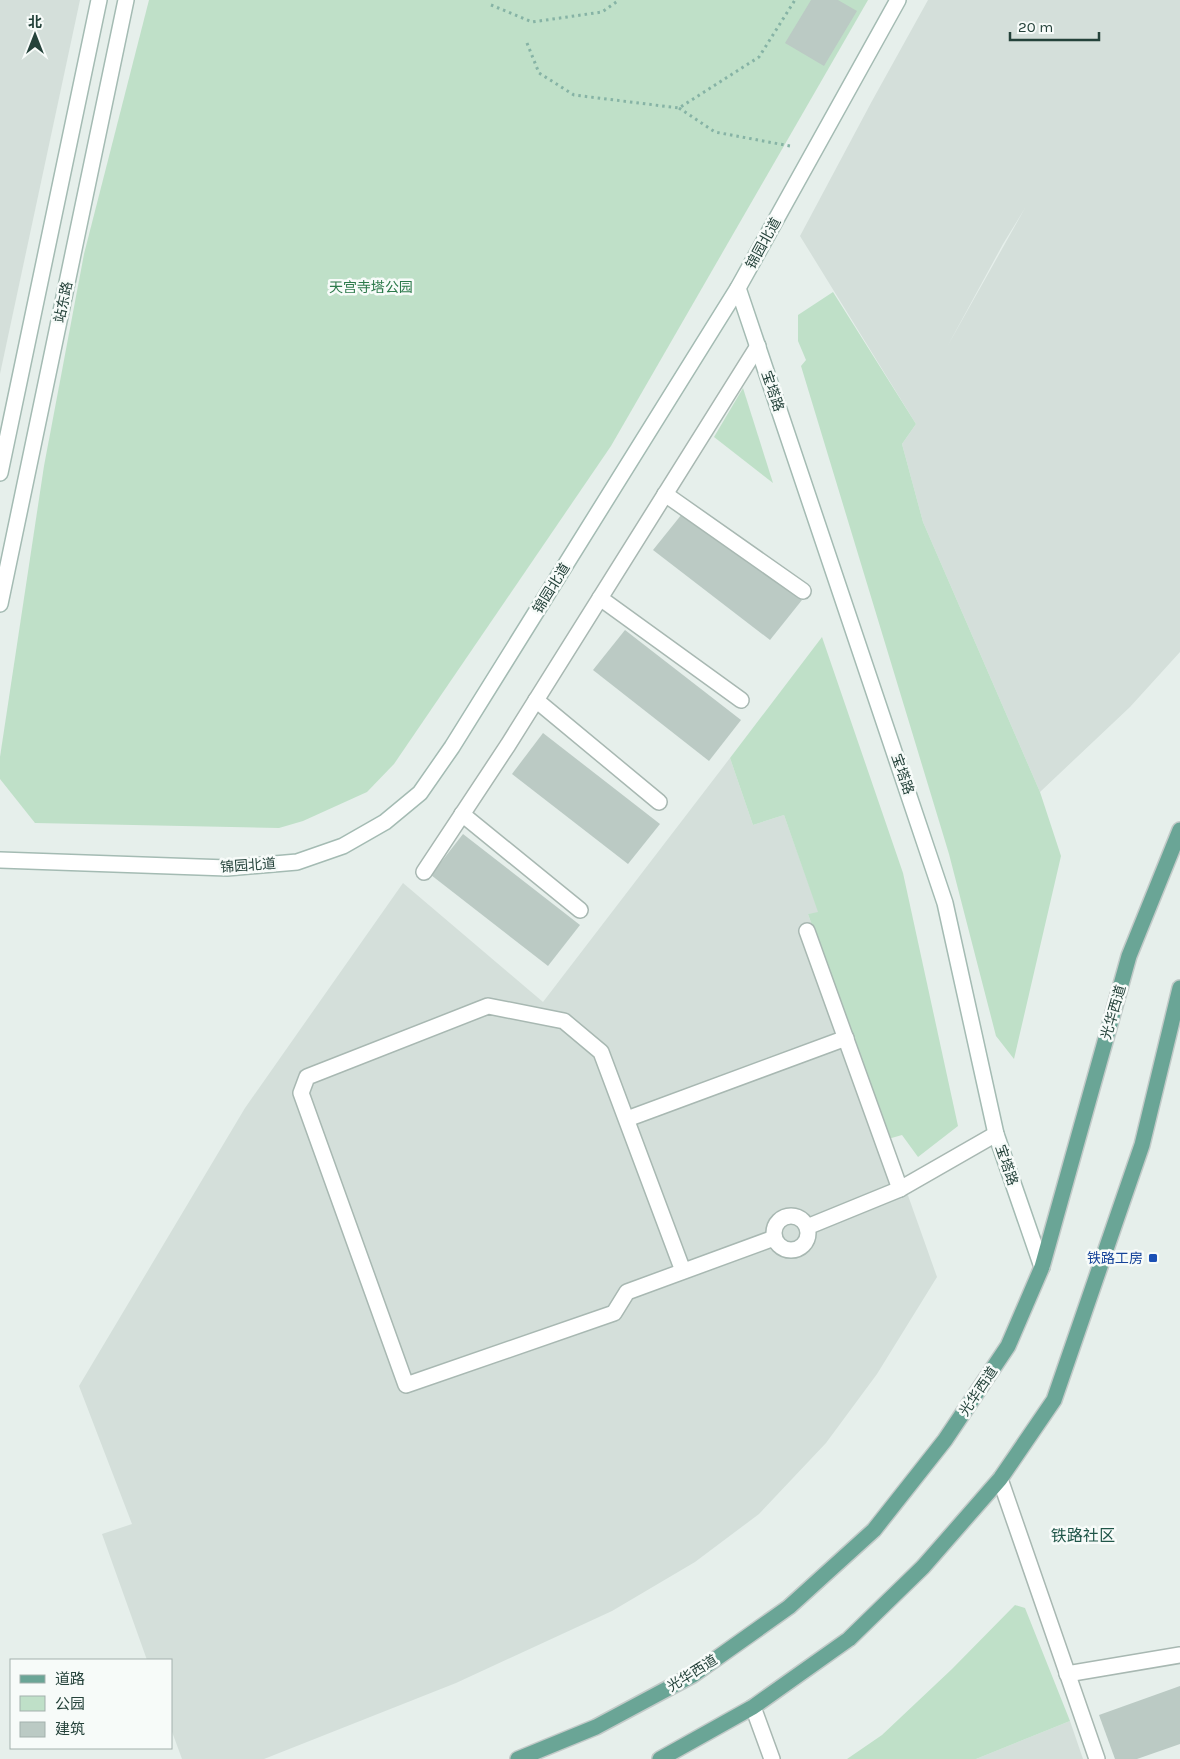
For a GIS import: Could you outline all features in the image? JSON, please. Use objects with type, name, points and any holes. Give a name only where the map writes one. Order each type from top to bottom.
[{"type":"main road","name":"光华西道","points":[[518,1759],[596,1728],[693,1675],[789,1607],[874,1530],[945,1440],[1008,1346],[1042,1267],[1129,956],[1180,830]]},
{"type":"main road","points":[[660,1759],[753,1707],[849,1639],[923,1567],[1000,1479],[1054,1400],[1142,1144],[1180,988]]},
{"type":"street","name":"站东路","points":[[0,473],[99,0]]},
{"type":"street","name":"站东路","points":[[0,604],[126,0]]},
{"type":"street","name":"锦园北道","points":[[0,860],[226,868],[297,862],[344,846],[385,822],[420,793],[452,747],[738,288],[898,0]]},
{"type":"street","name":"宝塔路","points":[[738,288],[946,903],[996,1134],[1042,1267]]},
{"type":"street","points":[[424,872],[536,700],[758,346]]},
{"type":"street","points":[[665,494],[803,591]]},
{"type":"street","points":[[600,598],[741,700]]},
{"type":"street","points":[[536,700],[659,802]]},
{"type":"street","points":[[462,814],[580,910]]},
{"type":"street","points":[[807,931],[900,1189]]},
{"type":"street","points":[[683,1271],[602,1052],[564,1021],[488,1006],[307,1077],[301,1094],[406,1386],[614,1313],[627,1292],[774,1238]]},
{"type":"street","points":[[627,1119],[846,1038]]},
{"type":"street","points":[[807,1227],[900,1189],[996,1134]]},
{"type":"street","points":[[794,1216],[799,1218],[807,1227],[808,1232],[805,1243],[796,1249],[785,1250],[776,1243],[774,1238],[775,1226],[782,1218],[794,1216]]},
{"type":"street","points":[[1000,1479],[1097,1759]]},
{"type":"street","points":[[1067,1674],[1180,1656]]},
{"type":"street","points":[[753,1707],[772,1759]]},
{"type":"path","points":[[491,6],[532,22],[602,12],[619,0]]},
{"type":"path","points":[[680,108],[759,56],[795,0]]},
{"type":"path","points":[[527,43],[539,73],[574,95],[680,108],[715,132],[814,152]]},
{"type":"shaded area","points":[[0,0],[80,0],[0,374]]},
{"type":"shaded area","points":[[928,0],[1180,0],[1180,652],[1130,707],[1040,792],[923,522],[902,444],[916,424],[800,236]],"holes":[[[1025,208],[947,347],[1003,244]]]},
{"type":"shaded area","points":[[730,758],[753,825],[784,815],[819,913],[808,914],[937,1277],[877,1374],[826,1443],[759,1514],[695,1562],[612,1611],[456,1683],[264,1759],[182,1759],[172,1732],[172,1659],[147,1659],[102,1534],[132,1524],[79,1386],[245,1108],[403,883],[543,1002]]},
{"type":"shaded area","points":[[1070,1721],[1083,1759],[976,1759]]},
{"type":"green space","name":"天宫寺塔公园","points":[[149,0],[868,0],[611,446],[394,764],[367,792],[303,821],[279,828],[35,823],[0,779],[0,757],[44,466],[84,254]]},
{"type":"green space","points":[[833,292],[916,424],[902,444],[923,522],[1040,792],[1061,856],[1014,1059],[996,1036],[949,854],[801,366],[806,360],[798,341],[798,315]]},
{"type":"green space","points":[[743,388],[773,483],[714,437]]},
{"type":"green space","points":[[822,637],[903,873],[958,1126],[918,1157],[902,1135],[888,1139],[808,914],[818,912],[784,815],[753,825],[730,758]]},
{"type":"green space","points":[[1015,1605],[1025,1608],[1070,1721],[976,1759],[847,1759],[882,1735],[952,1669]]},
{"type":"building","points":[[811,0],[838,0],[857,11],[824,66],[785,43]]},
{"type":"building","points":[[686,509],[802,600],[770,640],[653,550]]},
{"type":"building","points":[[625,630],[741,720],[709,761],[593,670]]},
{"type":"building","points":[[543,733],[660,824],[628,864],[512,774]]},
{"type":"building","points":[[463,834],[580,925],[548,966],[431,875]]},
{"type":"building","points":[[1180,1686],[1180,1744],[1137,1759],[1115,1759],[1099,1715]]},
{"type":"place","name":"铁路工房","points":[[1153,1258]]},
{"type":"district","name":"铁路社区","points":[[1083,1535]]}]
